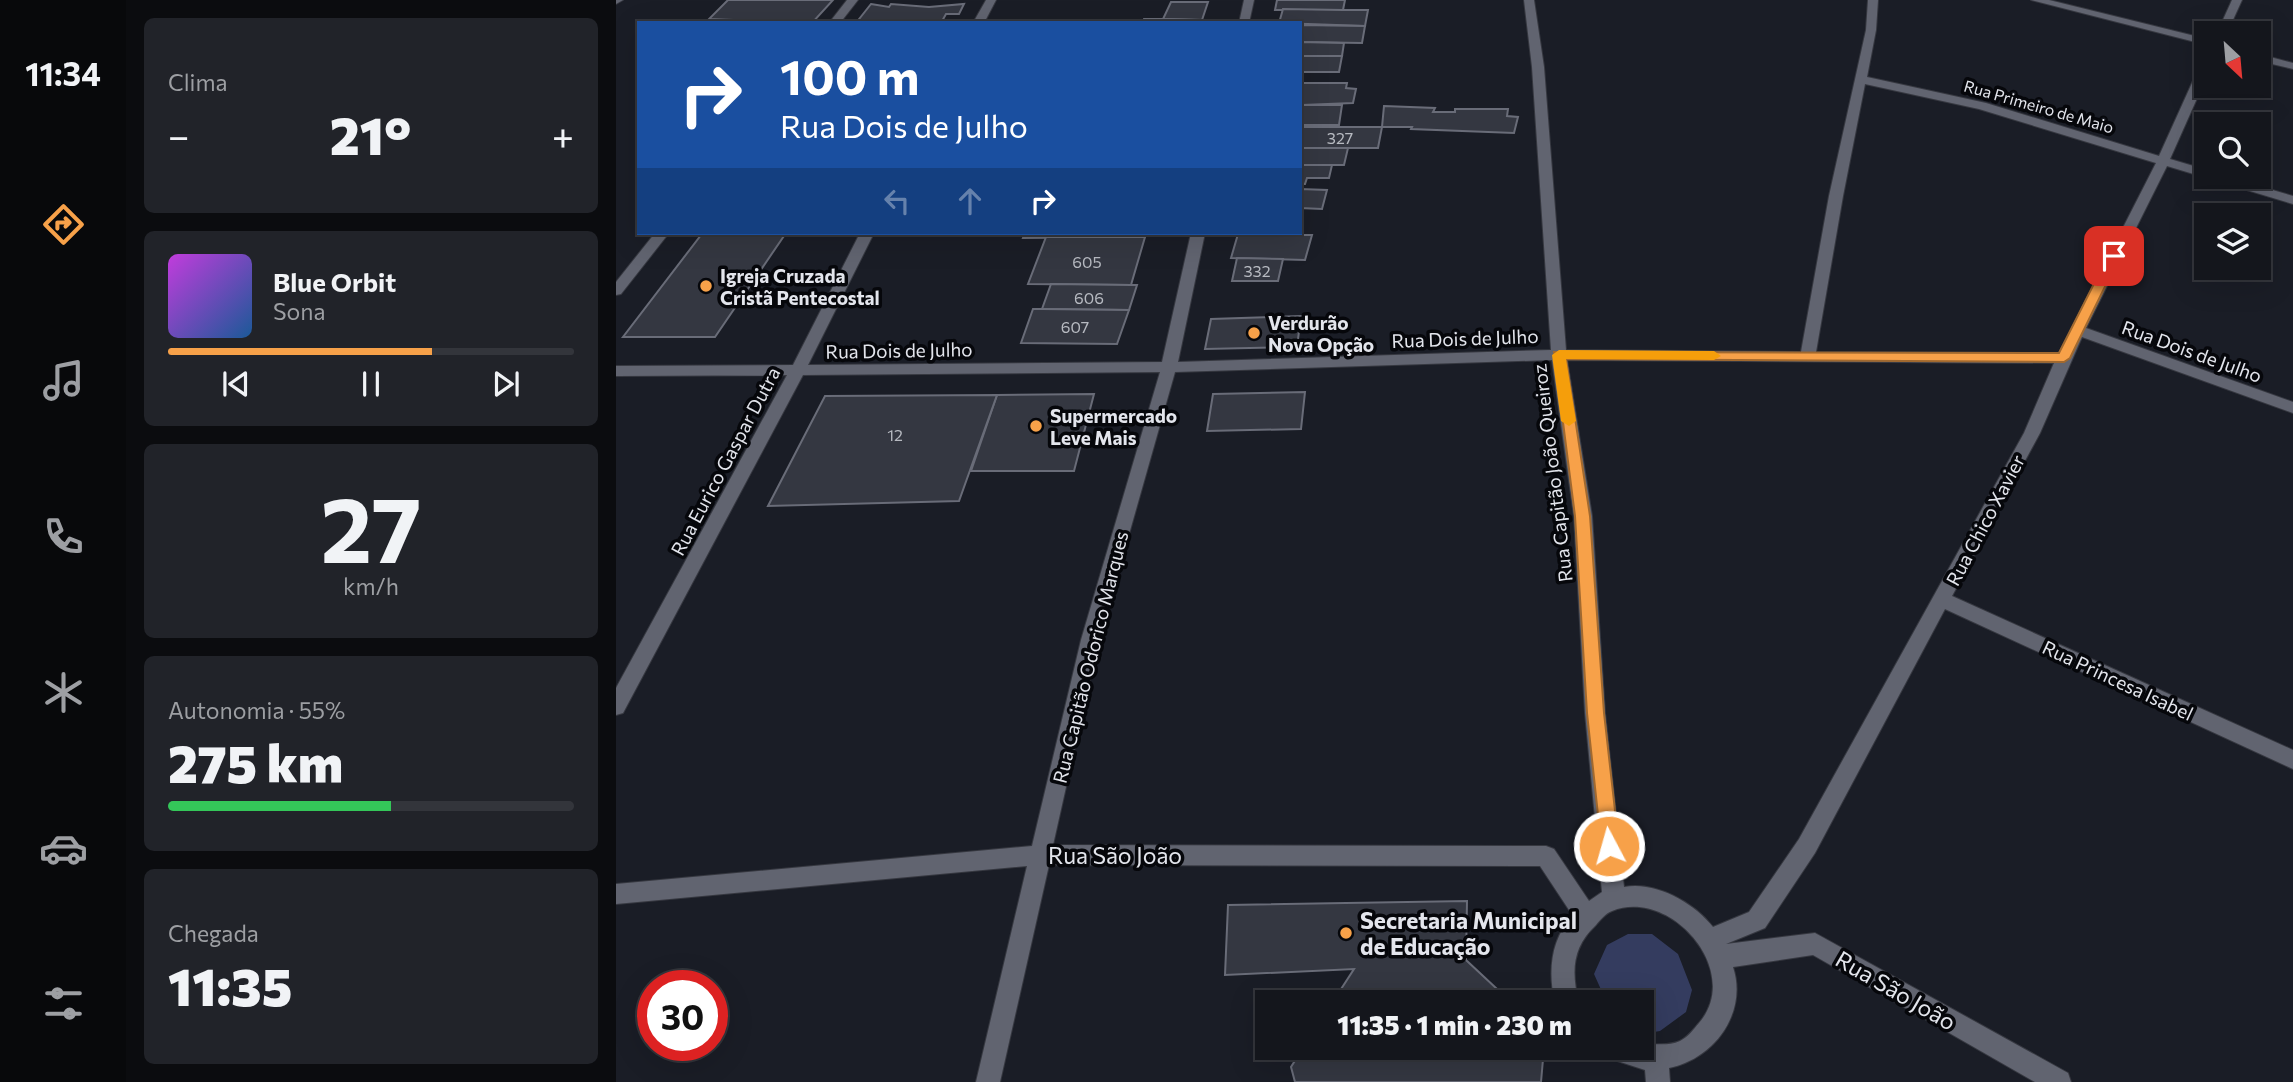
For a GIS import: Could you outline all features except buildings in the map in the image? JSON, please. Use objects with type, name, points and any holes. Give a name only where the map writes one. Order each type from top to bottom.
[{"type":"street","points":[[836,21],[853,0]]},
{"type":"street","points":[[979,21],[991,0]]},
{"type":"street","points":[[1244,21],[1249,0]]},
{"type":"street","name":"Rua Capitão João Queiroz","points":[[1530,0],[1538,67],[1559,355],[1583,516],[1595,713],[1614,899]]},
{"type":"street","points":[[1808,356],[1836,196],[1871,30],[1873,0]]},
{"type":"street","points":[[2036,0],[2194,39]]},
{"type":"street","points":[[2227,21],[2237,0]]},
{"type":"street","points":[[2272,60],[2293,66]]},
{"type":"street","name":"Rua Primeiro de Maio","points":[[1860,79],[1982,106],[2194,170]]},
{"type":"street","name":"Rua Chico Xavier","points":[[1716,949],[1757,920],[1807,846],[2032,433],[2064,358],[2163,161],[2194,91]]},
{"type":"street","points":[[2256,189],[2293,200]]},
{"type":"street","points":[[616,291],[660,235]]},
{"type":"street","name":"Rua Eurico Gaspar Dutra","points":[[616,707],[797,371],[866,235]]},
{"type":"street","name":"Rua Capitão Odorico Marques","points":[[988,1082],[1090,640],[1169,367],[1198,235]]},
{"type":"street","name":"Rua Dois de Julho","points":[[2078,331],[2293,408]]},
{"type":"street","name":"Rua Dois de Julho","points":[[616,371],[1169,367],[1559,355],[2064,358]]},
{"type":"street","name":"Rua Princesa Isabel","points":[[1943,600],[2293,760]]},
{"type":"street","name":"Rua São João","points":[[616,894],[1041,855],[1546,856],[1585,915]]},
{"type":"street","points":[[1565,990],[1561,962],[1566,942],[1585,915],[1614,899],[1635,896],[1658,899],[1678,908],[1696,921],[1716,949],[1726,987],[1724,1004],[1707,1036],[1693,1047],[1657,1070],[1638,1060]]},
{"type":"street","name":"Rua São João","points":[[1716,949],[1815,944],[2059,1082]]},
{"type":"shaded area","points":[[1628,934],[1652,934],[1678,954],[1692,990],[1686,1012],[1660,1031],[1654,1032],[1654,990],[1601,990],[1594,974],[1607,945]]},
{"type":"slow traffic","points":[[1569,421],[1559,355],[1714,356]]},
{"type":"place","name":"Igreja Cruzada Cristã Pentecostal","points":[[706,286]]},
{"type":"place","name":"Verdurão Nova Opção","points":[[1254,333]]},
{"type":"place","name":"Supermercado Leve Mais","points":[[1036,426]]},
{"type":"place","name":"Secretaria Municipal de Educação","points":[[1346,933]]},
{"type":"route","points":[[1609,846],[1595,713],[1583,516],[1559,355],[2064,358],[2114,256]]}]
